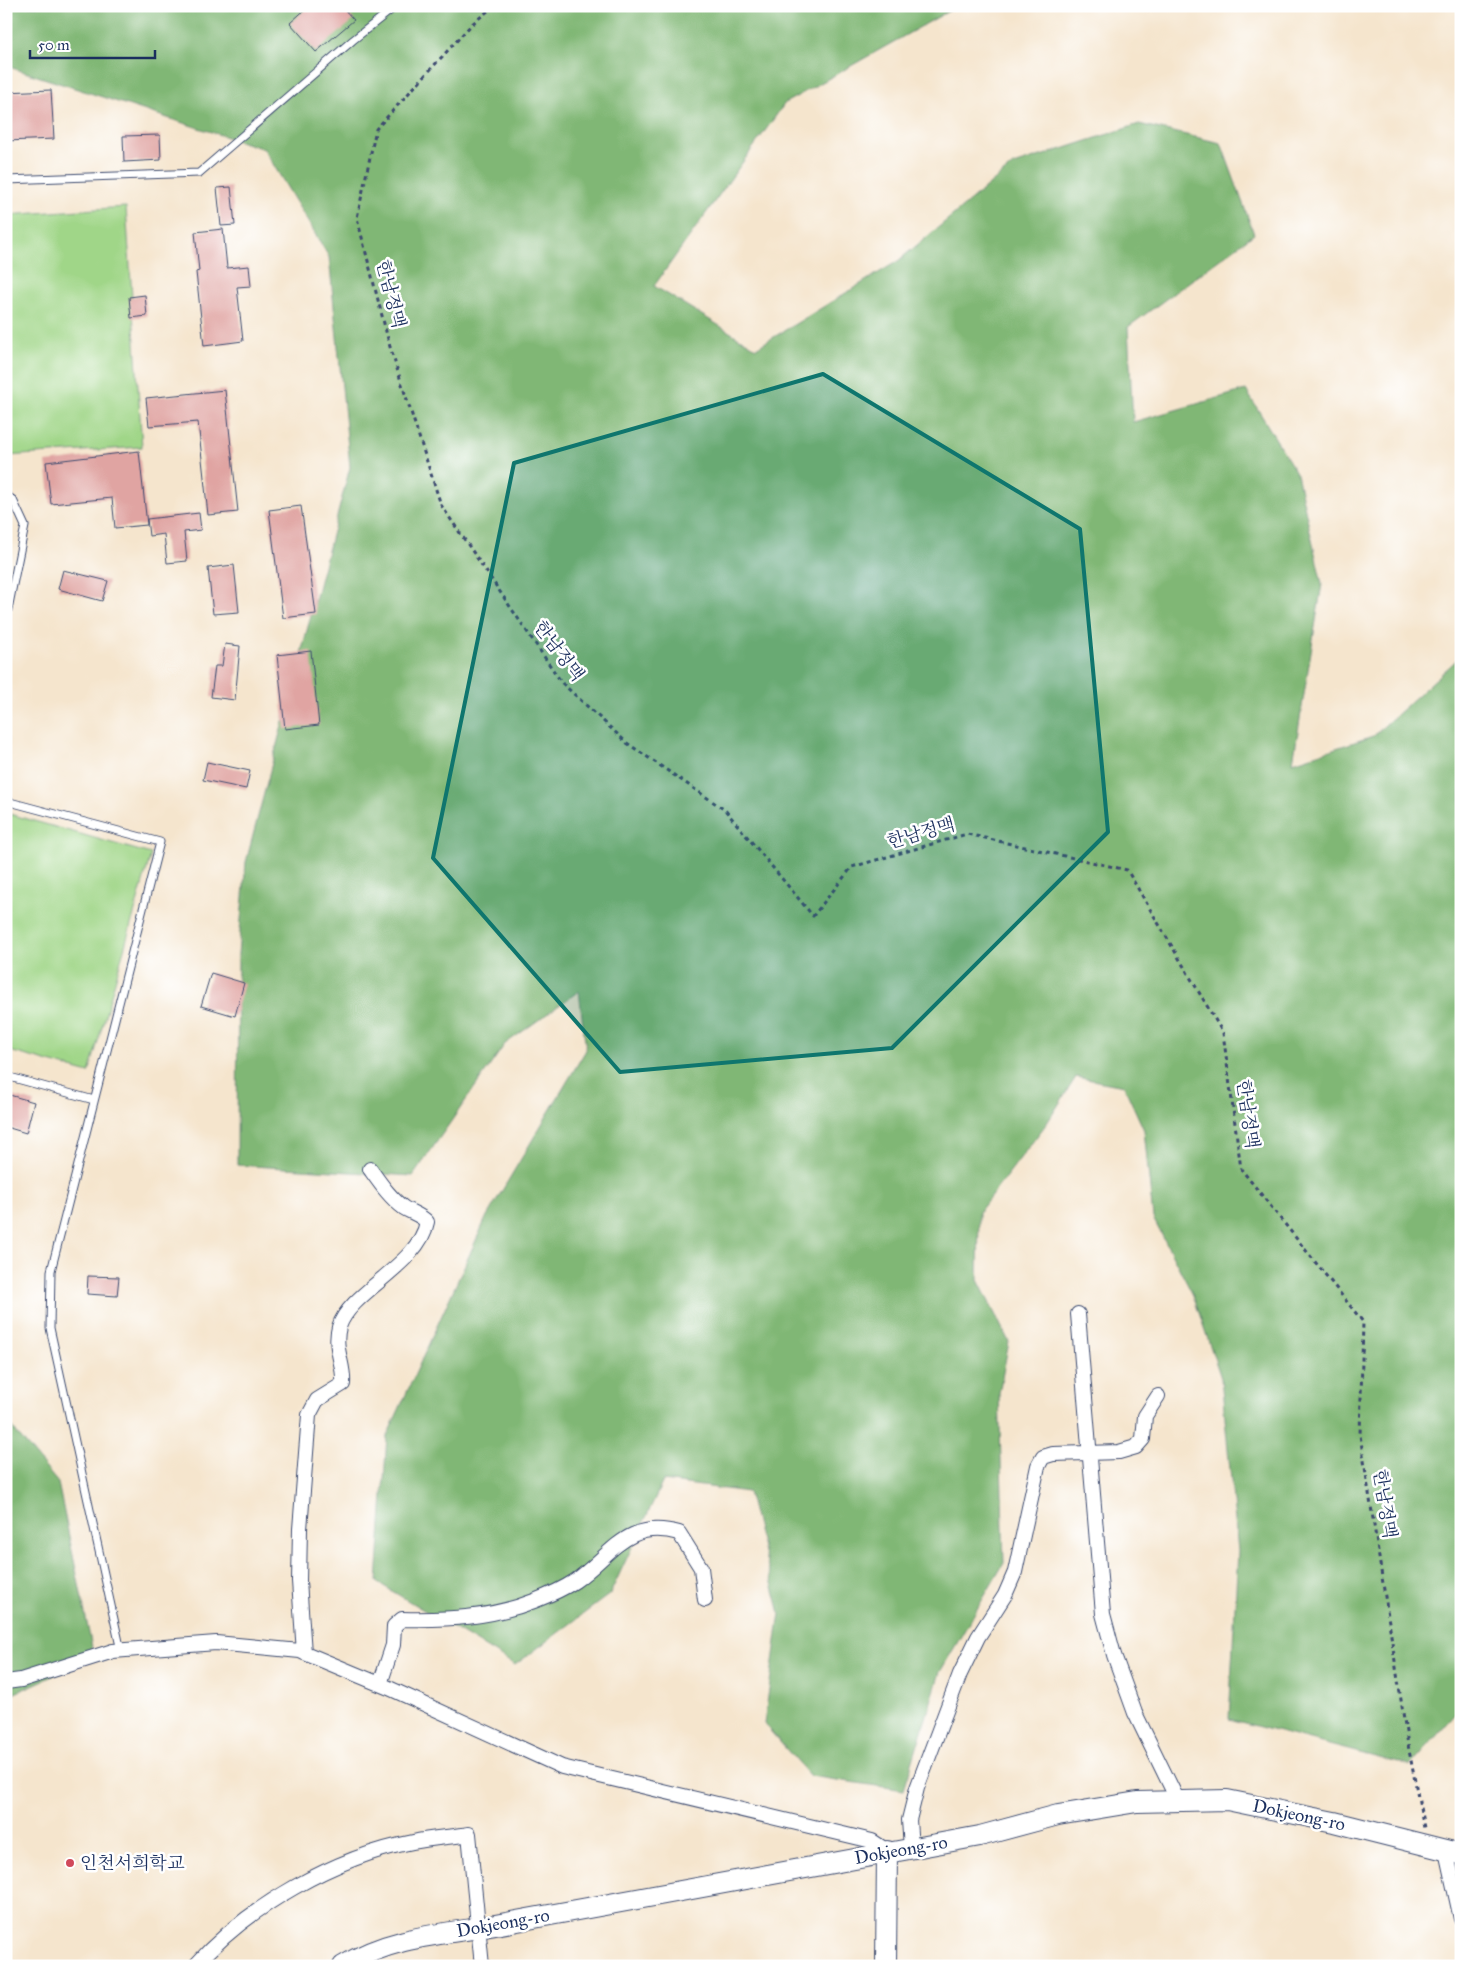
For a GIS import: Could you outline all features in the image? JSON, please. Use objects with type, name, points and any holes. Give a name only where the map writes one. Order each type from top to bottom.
[{"type":"street","points":[[304,1652],[299,1564],[309,1415],[317,1400],[343,1384],[337,1352],[339,1327],[348,1310],[397,1267],[425,1232],[427,1222],[391,1197],[370,1169]]},
{"type":"street","points":[[1078,1314],[1099,1574],[1105,1622],[1114,1655],[1135,1713],[1178,1802]]},
{"type":"street","points":[[911,1848],[908,1820],[917,1788],[960,1674],[978,1637],[1005,1594],[1015,1572],[1038,1466],[1043,1457],[1054,1454],[1119,1452],[1136,1447],[1142,1440],[1145,1416],[1158,1396]]},
{"type":"street","points":[[380,1684],[393,1645],[394,1626],[402,1619],[473,1618],[533,1601],[574,1581],[611,1547],[645,1530],[664,1528],[679,1532],[701,1568],[705,1600]]},
{"type":"street","points":[[6,1682],[21,1680],[121,1651],[216,1643],[304,1652],[380,1684],[562,1767],[872,1841],[887,1852],[886,1966]]},
{"type":"street","name":"Dokjeong-ro","points":[[343,1966],[358,1957],[407,1939],[479,1928],[980,1836],[1058,1815],[1137,1802],[1227,1800],[1334,1822],[1444,1850]]},
{"type":"street","points":[[195,1966],[237,1925],[324,1872],[371,1854],[412,1842],[469,1834],[482,1966]]},
{"type":"street","points":[[1444,1850],[1461,1919]]},
{"type":"lane","points":[[6,180],[199,173],[353,40],[396,6]]},
{"type":"lane","points":[[6,495],[13,500],[25,526],[6,619]]},
{"type":"lane","points":[[6,801],[160,842],[51,1270],[50,1328],[121,1651]]},
{"type":"lane","points":[[6,1076],[94,1100]]},
{"type":"path","name":"한남정맥","points":[[494,6],[472,24],[376,129],[357,218],[390,347],[441,505],[562,683],[627,743],[725,810],[813,916],[852,867],[967,834],[1127,870],[1223,1033],[1241,1169],[1363,1322],[1360,1435],[1408,1745],[1444,1850]]},
{"type":"highlighted area","points":[[823,374],[1080,529],[1108,832],[892,1048],[620,1072],[433,858],[514,463]]},
{"type":"green space","points":[[6,6],[953,6],[954,8],[785,103],[654,286],[756,348],[898,261],[1013,165],[1139,124],[1221,143],[1254,234],[1128,327],[1133,422],[1246,390],[1297,474],[1322,584],[1293,762],[1373,736],[1461,656],[1461,1708],[1410,1766],[1229,1719],[1238,1551],[1221,1378],[1193,1295],[1153,1218],[1144,1130],[1124,1086],[1076,1077],[1047,1123],[979,1212],[978,1280],[1009,1342],[999,1393],[1004,1563],[940,1672],[904,1790],[810,1776],[764,1724],[780,1613],[748,1492],[663,1481],[610,1594],[515,1665],[377,1582],[387,1436],[487,1216],[586,1050],[579,991],[505,1044],[413,1176],[237,1165],[238,954],[246,862],[350,467],[329,257],[264,149],[6,66]]},
{"type":"green space","points":[[126,207],[142,447],[6,456],[6,215]]},
{"type":"green space","points":[[6,813],[151,854],[89,1073],[6,1050]]},
{"type":"green space","points":[[6,1420],[58,1483],[94,1657],[13,1694],[6,1692]]},
{"type":"building","points":[[309,6],[341,6],[354,20],[316,52],[290,23]]},
{"type":"building","points":[[51,90],[54,139],[6,141],[6,92]]},
{"type":"building","points":[[160,135],[161,160],[124,162],[123,136]]},
{"type":"building","points":[[231,187],[235,225],[221,226],[217,188]]},
{"type":"building","points":[[223,229],[227,268],[249,266],[251,286],[237,287],[243,341],[204,346],[196,272],[199,271],[195,232]]},
{"type":"building","points":[[145,295],[147,316],[131,318],[129,297]]},
{"type":"building","points":[[225,390],[238,512],[208,515],[198,422],[149,426],[146,398]]},
{"type":"building","points":[[139,451],[147,525],[115,528],[112,498],[51,504],[46,462]]},
{"type":"building","points":[[301,506],[316,614],[283,618],[269,510]]},
{"type":"building","points":[[199,513],[201,530],[184,532],[187,561],[167,563],[164,534],[149,536],[147,519]]},
{"type":"building","points":[[234,565],[239,612],[213,614],[208,568]]},
{"type":"building","points":[[63,570],[108,581],[102,601],[58,589]]},
{"type":"building","points":[[225,644],[240,646],[235,700],[211,697],[215,666],[222,666]]},
{"type":"building","points":[[311,651],[319,725],[285,729],[277,655]]},
{"type":"building","points":[[207,762],[250,771],[246,789],[203,780]]},
{"type":"building","points":[[211,973],[244,983],[235,1016],[201,1006]]},
{"type":"building","points":[[6,1094],[34,1102],[26,1133],[6,1127]]},
{"type":"building","points":[[88,1276],[119,1277],[117,1296],[87,1294]]},
{"type":"place","name":"인천서희학교","points":[[70,1863]]}]
